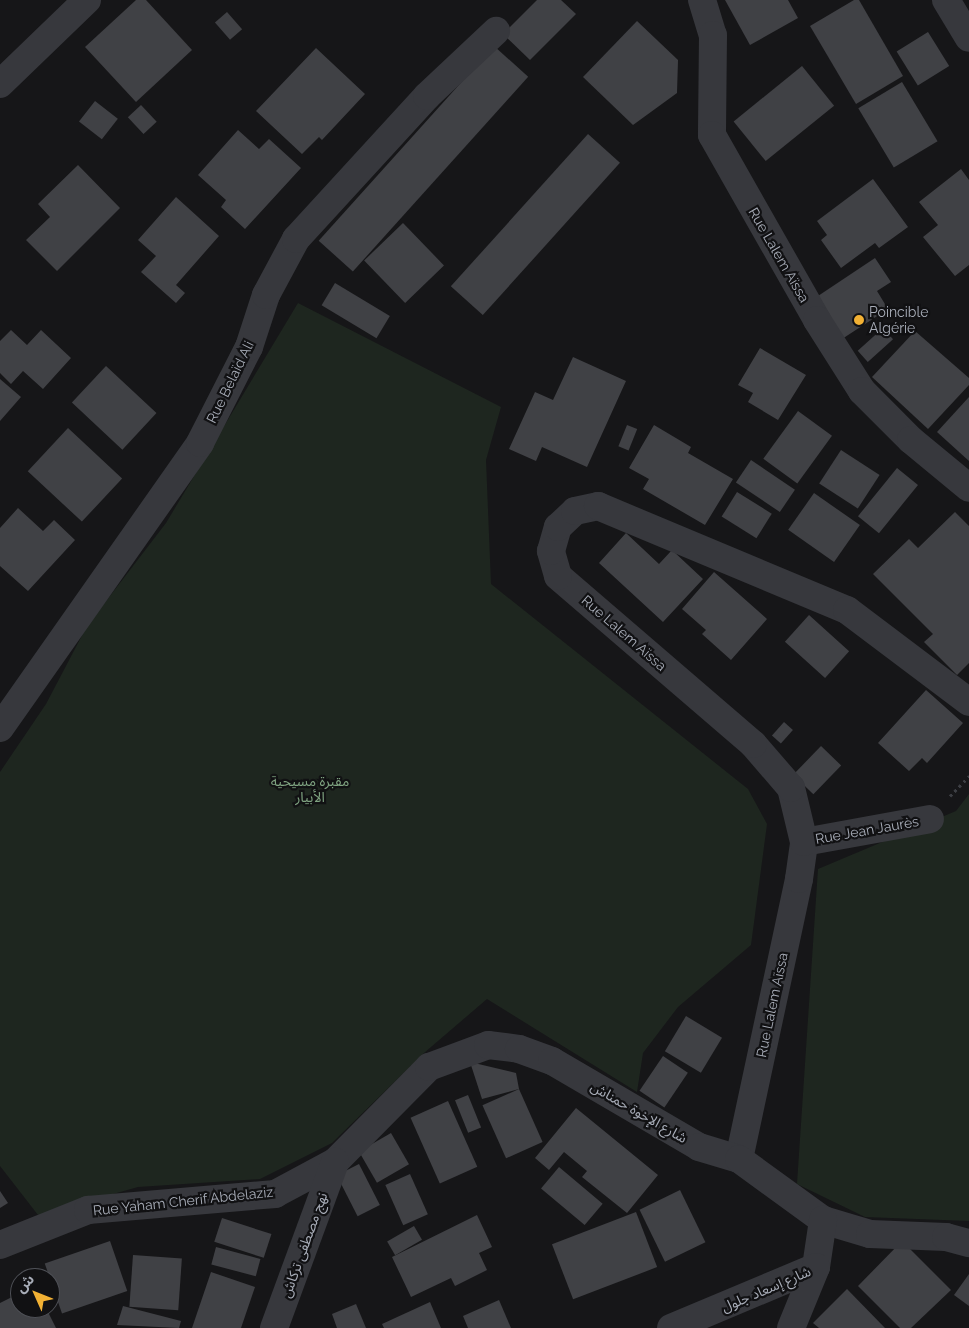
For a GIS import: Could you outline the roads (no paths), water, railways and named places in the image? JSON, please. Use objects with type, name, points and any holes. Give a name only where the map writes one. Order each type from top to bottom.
[{"type":"street","points":[[0,84],[88,0]]},
{"type":"street","name":"Rue Lalem Aïssa","points":[[702,0],[713,35],[712,135],[807,303],[862,391],[911,440],[969,488]]},
{"type":"street","points":[[946,0],[969,38]]},
{"type":"street","name":"Rue Belaïd Ali","points":[[0,728],[200,443],[249,347],[266,295],[296,239],[427,96],[496,31]]},
{"type":"street","name":"Rue Lalem Aïssa","points":[[739,1159],[799,879],[804,842],[791,788],[753,744],[558,576],[551,551],[558,527],[575,511],[598,506],[847,610],[969,702]]},
{"type":"street","name":"Rue Jean Jaurès","points":[[804,842],[930,818]]},
{"type":"street","name":"شارع الإخوة حمناش","points":[[335,1162],[429,1067],[488,1045],[519,1048],[552,1062],[699,1147],[739,1159],[823,1220],[870,1234],[946,1237],[969,1243]]},
{"type":"street","name":"Rue Yaham Cherif Abdelaziz","points":[[0,1245],[88,1210],[275,1194],[335,1162]]},
{"type":"street","name":"نهج مصطفى تركاش","points":[[274,1328],[335,1162]]},
{"type":"street","name":"شارع إسعاد جلول","points":[[671,1328],[816,1267],[823,1220]]},
{"type":"street","points":[[791,1328],[816,1267]]},
{"type":"place","name":"Poincible Algérie","points":[[859,320]]},
{"type":"park label","name":"مقبرة مسيحية الأبيار","points":[[310,790]]}]
